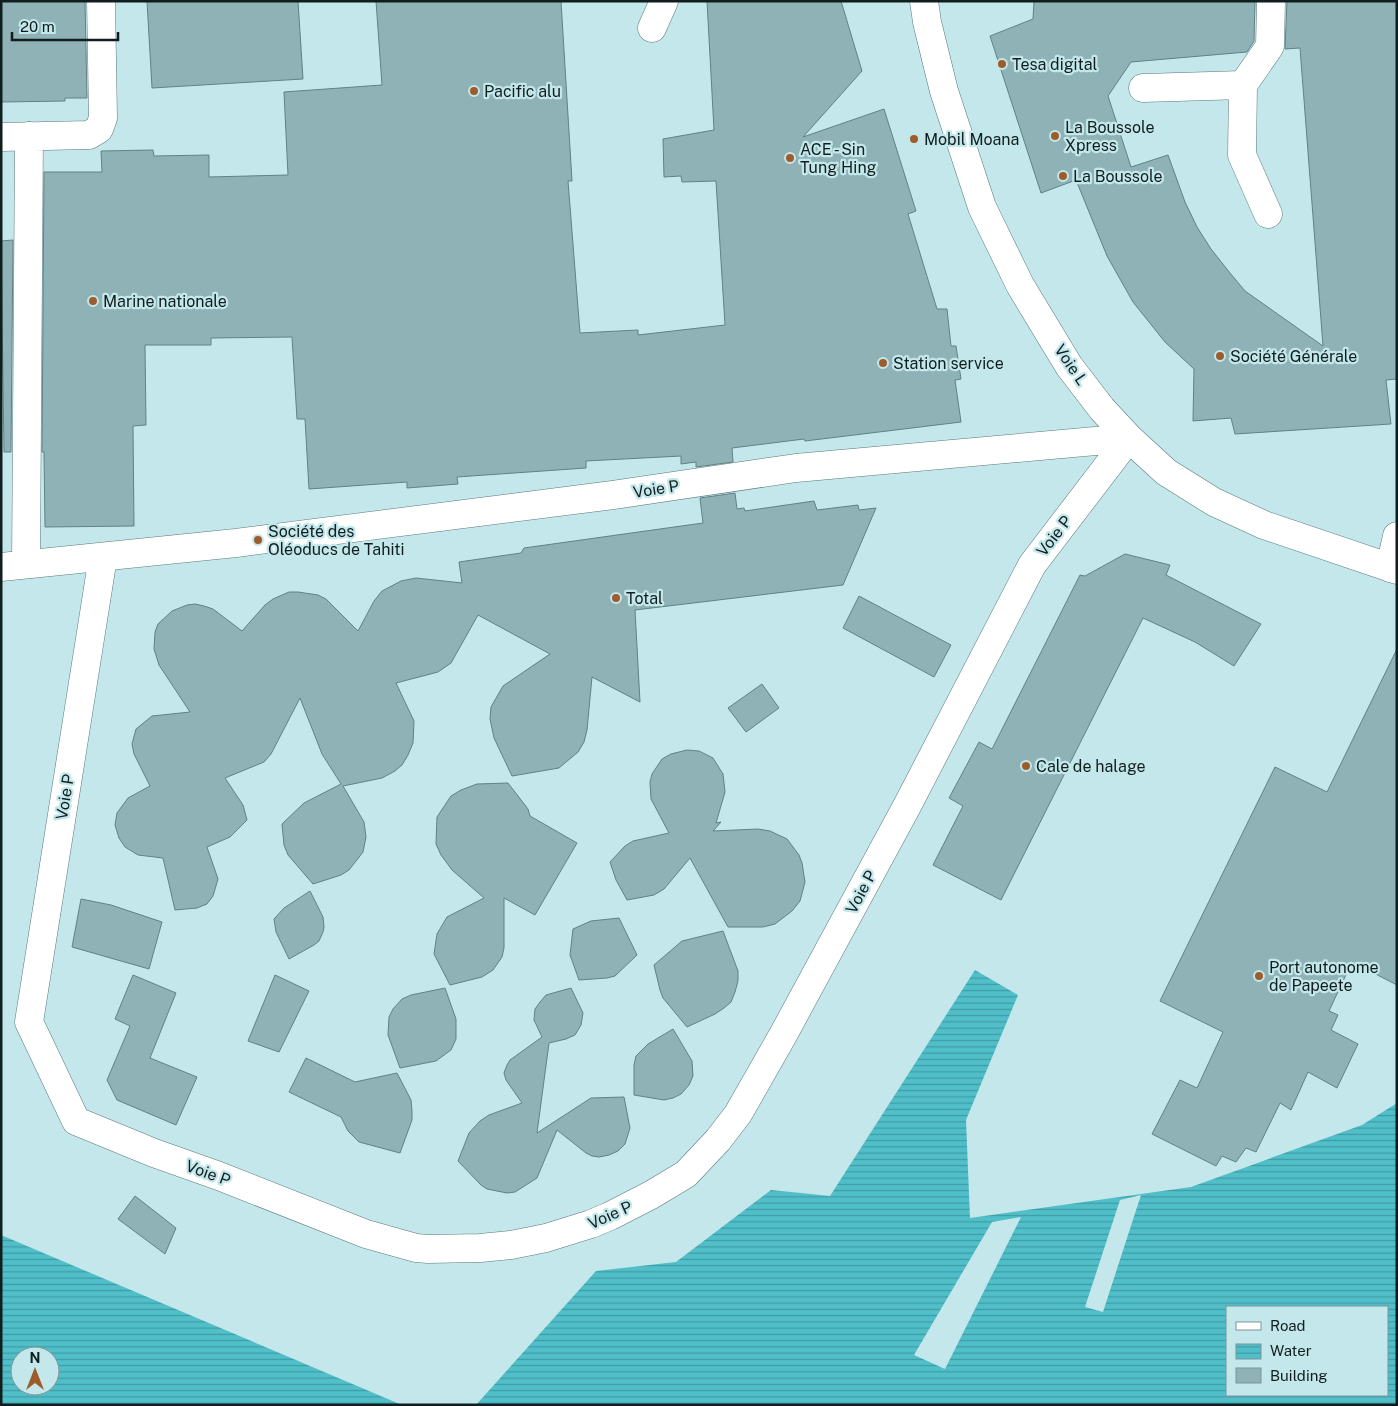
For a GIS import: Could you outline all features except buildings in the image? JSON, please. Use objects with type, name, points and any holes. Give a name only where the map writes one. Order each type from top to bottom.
[{"type":"street","points":[[1,137],[89,135],[99,129],[103,118],[102,1]]},
{"type":"street","points":[[652,28],[664,1]]},
{"type":"street","name":"Voie L","points":[[924,1],[927,22],[944,91],[982,207],[1020,285],[1069,366],[1102,409],[1129,438],[1166,472],[1214,502],[1264,525],[1393,569]]},
{"type":"street","points":[[1268,214],[1242,155],[1243,85],[1270,46],[1271,1]]},
{"type":"street","points":[[1143,88],[1243,85]]},
{"type":"street","points":[[29,136],[14,566],[102,557]]},
{"type":"street","name":"Voie P","points":[[1129,438],[1032,565],[907,806],[738,1114],[718,1140],[686,1174],[651,1195],[591,1224],[546,1238],[511,1245],[480,1248],[416,1248],[366,1234],[76,1121],[29,1022],[102,557],[236,543],[604,496],[796,468],[1129,438]]},
{"type":"street","points":[[1393,569],[1397,536]]},
{"type":"water","points":[[975,970],[1018,995],[966,1120],[970,1218],[1191,1187],[1362,1125],[1397,1103],[1397,1405],[476,1405],[596,1271],[676,1262],[771,1190],[830,1196]]},
{"type":"water","points":[[1,1235],[402,1405],[1,1405]]},
{"type":"pier","points":[[1141,1195],[1103,1312],[1085,1307],[1120,1200]]},
{"type":"pier","points":[[1021,1217],[945,1369],[914,1355],[992,1222]]},
{"type":"place","name":"Tesa digital","points":[[1002,64]]},
{"type":"place","name":"Pacific alu","points":[[474,91]]},
{"type":"place","name":"La Boussole Xpress","points":[[1055,136]]},
{"type":"place","name":"Mobil Moana","points":[[914,139]]},
{"type":"place","name":"ACE - Sin Tung Hing","points":[[790,158]]},
{"type":"place","name":"La Boussole","points":[[1063,176]]},
{"type":"place","name":"Marine nationale","points":[[93,301]]},
{"type":"place","name":"Société Générale","points":[[1220,356]]},
{"type":"place","name":"Station service","points":[[883,363]]},
{"type":"place","name":"Société des Oléoducs de Tahiti","points":[[258,540]]},
{"type":"place","name":"Total","points":[[616,598]]},
{"type":"place","name":"Cale de halage","points":[[1026,766]]},
{"type":"place","name":"Port autonome de Papeete","points":[[1259,976]]}]
